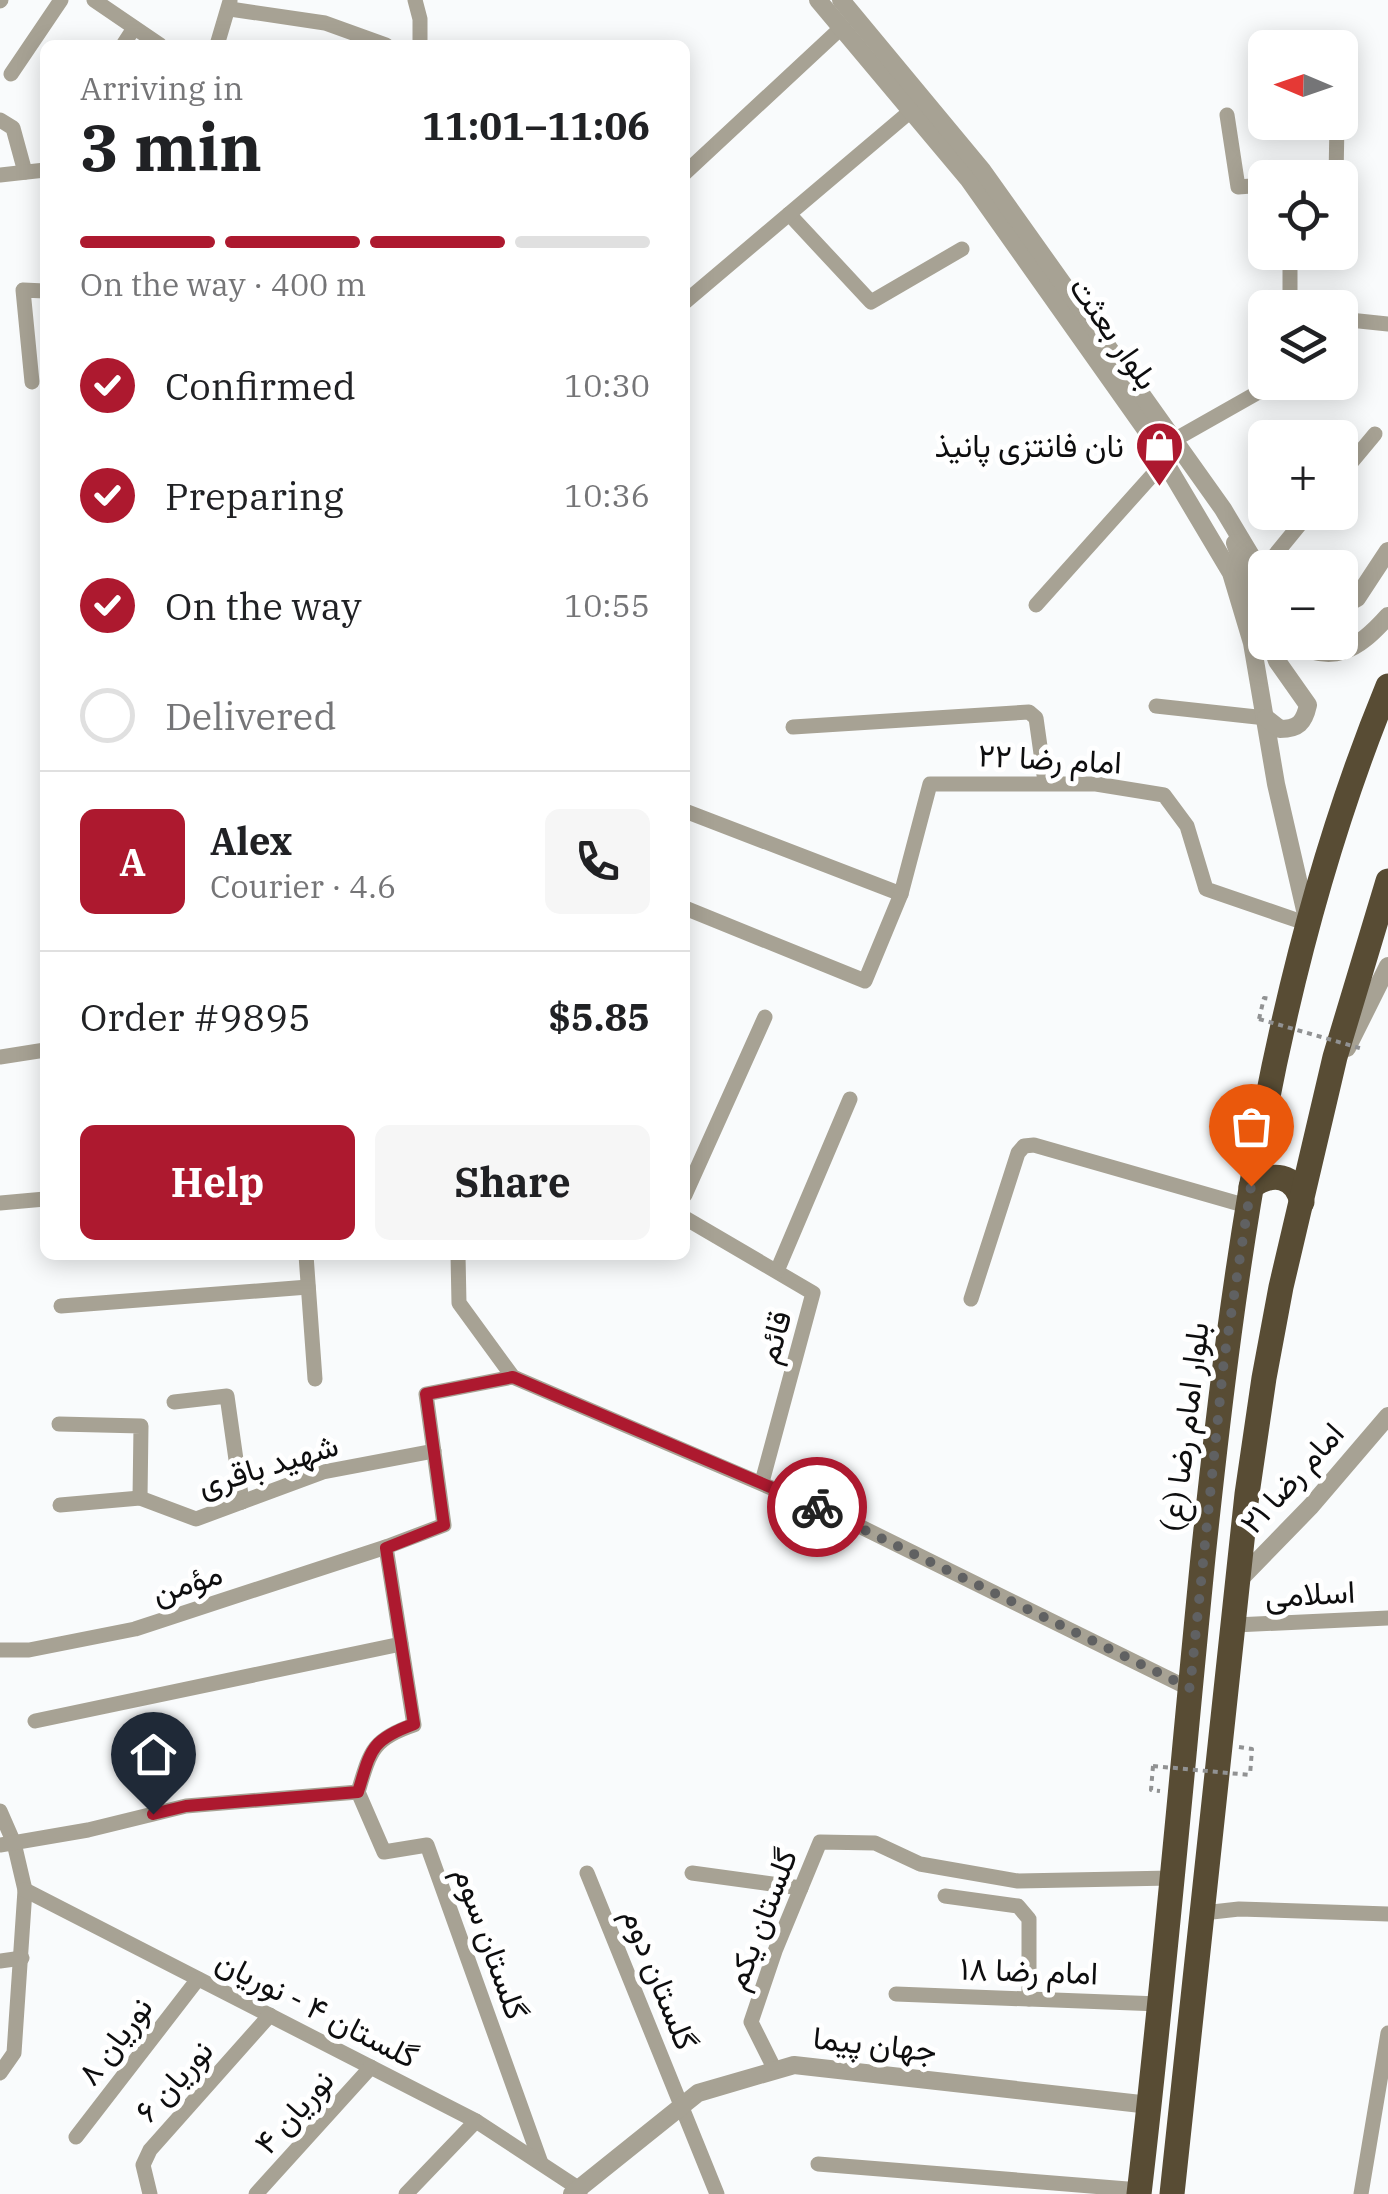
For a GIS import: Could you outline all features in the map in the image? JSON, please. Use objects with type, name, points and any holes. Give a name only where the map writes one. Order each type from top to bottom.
[{"type":"highway","name":"بلوار امام رضا (ع)","points":[[1139,2192],[1224,1360],[1249,1196],[1308,924],[1365,741],[1388,686]]},
{"type":"highway","points":[[1172,2194],[1264,1378],[1331,1079],[1388,881]]},
{"type":"highway","points":[[1249,1196],[1262,1179],[1282,1177],[1292,1180],[1302,1202]]},
{"type":"street","points":[[11,74],[61,0]]},
{"type":"street","points":[[94,0],[152,40]]},
{"type":"street","points":[[414,0],[420,19],[420,40]]},
{"type":"street","name":"بلوار بعثت","points":[[818,0],[982,170],[1223,509],[1248,551]]},
{"type":"street","name":"بلوار بعثت","points":[[849,2],[1165,461],[1230,572],[1252,644],[1276,784],[1308,924]]},
{"type":"street","points":[[219,40],[230,4],[325,23],[372,40]]},
{"type":"street","points":[[126,40],[134,28]]},
{"type":"street","points":[[690,168],[842,28]]},
{"type":"street","points":[[690,298],[918,105]]},
{"type":"street","points":[[1228,116],[1238,187],[1248,186]]},
{"type":"street","points":[[0,120],[12,128],[25,172]]},
{"type":"street","points":[[0,174],[40,170]]},
{"type":"street","points":[[789,214],[871,302],[962,249]]},
{"type":"street","points":[[32,382],[22,290],[40,291]]},
{"type":"street","points":[[1358,321],[1388,324]]},
{"type":"street","points":[[1174,440],[1248,398]]},
{"type":"street","points":[[1358,454],[1375,434]]},
{"type":"street","points":[[1036,605],[1165,461]]},
{"type":"street","points":[[1223,509],[1248,580]]},
{"type":"street","points":[[1358,596],[1388,551]]},
{"type":"street","points":[[1358,644],[1388,616]]},
{"type":"street","points":[[1156,706],[1266,718],[1280,729],[1294,729],[1305,720],[1308,705],[1276,660]]},
{"type":"street","points":[[792,727],[1028,712],[1036,718],[1044,782]]},
{"type":"street","name":"امام رضا ۲۲","points":[[690,910],[865,982],[901,894],[930,784],[1044,782],[1096,784],[1164,796],[1186,826],[1206,889],[1308,924]]},
{"type":"street","points":[[690,813],[901,894]]},
{"type":"street","points":[[1331,1079],[1388,966]]},
{"type":"street","points":[[690,1184],[765,1017]]},
{"type":"street","points":[[0,1057],[40,1051]]},
{"type":"street","points":[[776,1271],[850,1098]]},
{"type":"street","points":[[970,1299],[1018,1153],[1024,1146],[1034,1145],[1249,1196]]},
{"type":"street","points":[[0,1203],[40,1199]]},
{"type":"street","name":"قائم","points":[[690,1221],[813,1293],[762,1482]]},
{"type":"street","points":[[306,1260],[315,1379]]},
{"type":"street","points":[[458,1260],[459,1303],[513,1377],[762,1482],[1190,1688]]},
{"type":"street","points":[[61,1306],[308,1287]]},
{"type":"street","points":[[434,1451],[426,1394],[513,1377]]},
{"type":"street","points":[[174,1402],[228,1396],[242,1502]]},
{"type":"street","name":"امام رضا ۲۱","points":[[1240,1579],[1311,1506],[1388,1416]]},
{"type":"street","points":[[59,1424],[141,1426],[140,1498]]},
{"type":"street","name":"شهید باقری","points":[[60,1505],[140,1498],[196,1519],[323,1472],[434,1451]]},
{"type":"street","name":"مؤمن","points":[[0,1650],[29,1650],[136,1629],[386,1548],[444,1525],[434,1451]]},
{"type":"street","points":[[7,1844],[88,1830],[186,1806],[358,1792],[371,1748],[392,1732],[414,1724],[386,1548]]},
{"type":"street","name":"اسلامی","points":[[1235,1626],[1388,1618]]},
{"type":"street","points":[[35,1721],[401,1644]]},
{"type":"street","name":"گلستان سوم","points":[[358,1792],[384,1852],[427,1845],[541,2162]]},
{"type":"street","points":[[0,1810],[7,1844],[24,1890],[14,2052],[1,2073]]},
{"type":"street","name":"گلستان یکم","points":[[775,2070],[751,2022],[820,1842],[875,1843],[920,1864],[1018,1881],[1172,1878]]},
{"type":"street","name":"گلستان دوم","points":[[587,1873],[717,2194]]},
{"type":"street","points":[[692,1873],[801,1888]]},
{"type":"street","name":"گلستان ۴ - نوریان","points":[[24,1890],[476,2121],[541,2162],[577,2192]]},
{"type":"street","points":[[944,1896],[1018,1906],[1029,1920],[1029,1999]]},
{"type":"street","points":[[1203,1913],[1239,1909],[1388,1914]]},
{"type":"street","points":[[0,1961],[22,1958]]},
{"type":"street","name":"نوریان ۸","points":[[76,2137],[198,1978]]},
{"type":"street","name":"امام رضا ۱۸","points":[[896,1994],[1160,2004]]},
{"type":"street","name":"نوریان ۶","points":[[150,2194],[143,2166],[150,2150],[270,2015]]},
{"type":"street","points":[[1361,2194],[1388,2033]]},
{"type":"street","name":"جهان پیما","points":[[577,2192],[698,2093],[794,2065],[1150,2105]]},
{"type":"street","name":"نوریان ۴","points":[[256,2194],[372,2068]]},
{"type":"street","points":[[406,2194],[476,2121]]},
{"type":"street","points":[[818,2164],[1139,2192]]},
{"type":"path","points":[[1264,998],[1258,1019],[1363,1049]]},
{"type":"path","points":[[1150,1790],[1152,1766],[1250,1775],[1252,1749]]},
{"type":"way so far","points":[[817,1507],[1190,1688],[1224,1360],[1251,1186]]},
{"type":"place","name":"نان فانتزی پانیذ","points":[[1159,488]]},
{"type":"route","points":[[153,1814],[186,1806],[358,1792],[371,1748],[392,1732],[414,1724],[386,1548],[444,1525],[426,1394],[513,1377],[817,1507]]}]
